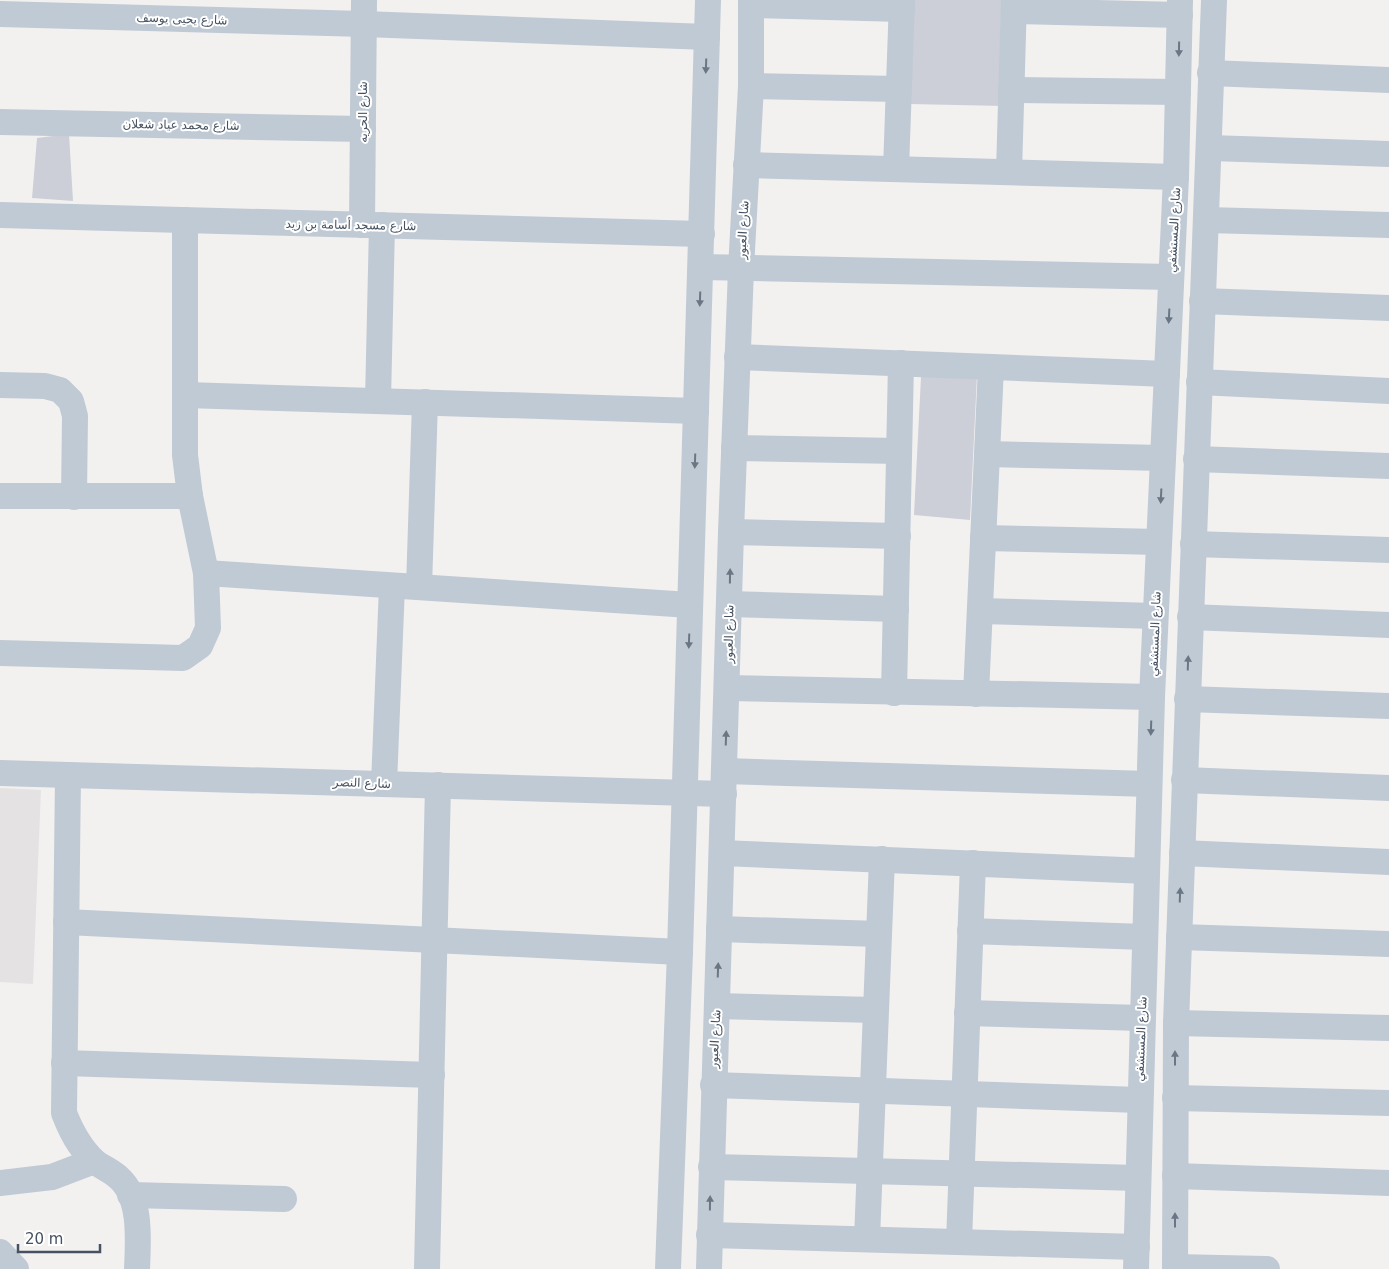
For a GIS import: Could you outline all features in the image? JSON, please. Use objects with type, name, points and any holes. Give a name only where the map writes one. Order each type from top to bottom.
[{"type":"street","points":[[668,1269],[680,952],[708,0]]},
{"type":"street","points":[[1214,0],[1176,1023],[1175,1268],[1267,1269]]},
{"type":"street","points":[[751,2],[902,4],[896,169]]},
{"type":"street","name":"شارع العبور","points":[[709,1269],[713,1085],[725,782],[737,357],[751,86],[751,2]]},
{"type":"street","points":[[1008,172],[1014,6],[1180,7]]},
{"type":"street","name":"شارع يحيى يوسف","points":[[0,14],[33,7],[364,12],[707,37]]},
{"type":"street","name":"شارع المستشفي","points":[[1136,1258],[1139,1100],[1152,697],[1176,177],[1180,7]]},
{"type":"street","name":"شارع الحريه","points":[[364,12],[363,128],[372,225],[378,401]]},
{"type":"street","points":[[1210,73],[1389,80]]},
{"type":"street","points":[[751,86],[898,89]]},
{"type":"street","points":[[1012,90],[1178,92]]},
{"type":"street","name":"شارع محمد عياد شعلان","points":[[0,122],[363,128]]},
{"type":"street","points":[[1210,148],[1389,154]]},
{"type":"street","points":[[746,165],[1176,177]]},
{"type":"street","name":"شارع مسجد أسامة بن زيد","points":[[0,215],[702,234]]},
{"type":"street","points":[[0,653],[183,658],[200,646],[208,628],[206,573],[190,496],[186,455],[185,220]]},
{"type":"street","points":[[1206,220],[1389,225]]},
{"type":"street","points":[[700,267],[1171,278]]},
{"type":"street","points":[[1202,301],[1389,308]]},
{"type":"street","points":[[737,357],[1167,374]]},
{"type":"street","points":[[894,693],[901,363]]},
{"type":"street","points":[[976,694],[990,367]]},
{"type":"street","points":[[1199,382],[1389,391]]},
{"type":"street","points":[[0,385],[46,386],[60,390],[71,401],[74,416],[74,497]]},
{"type":"street","points":[[186,395],[696,411]]},
{"type":"street","points":[[419,587],[425,402]]},
{"type":"street","points":[[734,448],[900,451]]},
{"type":"street","points":[[986,454],[1163,458]]},
{"type":"street","points":[[1196,459],[1389,466]]},
{"type":"street","points":[[0,496],[190,496]]},
{"type":"street","points":[[731,532],[898,536]]},
{"type":"street","points":[[983,538],[1159,542]]},
{"type":"street","points":[[1193,544],[1389,550]]},
{"type":"street","points":[[206,573],[690,604]]},
{"type":"street","points":[[384,784],[392,586]]},
{"type":"street","points":[[729,604],[896,609]]},
{"type":"street","points":[[980,611],[1155,616]]},
{"type":"street","points":[[1190,618],[1389,625]]},
{"type":"street","points":[[728,688],[1152,697]]},
{"type":"street","points":[[1187,699],[1389,706]]},
{"type":"street","name":"شارع النصر","points":[[0,773],[685,792],[725,782],[1149,784]]},
{"type":"street","points":[[68,774],[64,1113],[75,1140],[94,1161],[120,1178],[130,1195],[138,1223],[138,1269]]},
{"type":"street","points":[[1184,780],[1389,788]]},
{"type":"street","points":[[427,1269],[438,785]]},
{"type":"street","points":[[722,853],[1147,871]]},
{"type":"street","points":[[1182,853],[1389,862]]},
{"type":"street","points":[[867,1239],[882,859]]},
{"type":"street","points":[[959,1242],[972,863]]},
{"type":"street","points":[[66,922],[680,952]]},
{"type":"street","points":[[719,929],[879,934]]},
{"type":"street","points":[[970,932],[1145,937]]},
{"type":"street","points":[[1179,937],[1389,944]]},
{"type":"street","points":[[717,1006],[875,1010]]},
{"type":"street","points":[[967,1012],[1142,1018]]},
{"type":"street","points":[[1176,1023],[1389,1028]]},
{"type":"street","points":[[64,1064],[432,1075]]},
{"type":"street","points":[[713,1085],[1139,1100]]},
{"type":"street","points":[[1175,1098],[1389,1103]]},
{"type":"street","points":[[0,1183],[52,1177],[94,1161]]},
{"type":"street","points":[[711,1167],[1138,1178]]},
{"type":"street","points":[[1175,1176],[1389,1183]]},
{"type":"street","points":[[130,1195],[284,1199]]},
{"type":"street","points":[[709,1235],[959,1242],[1136,1258]]},
{"type":"street","points":[[0,1252],[16,1269]]},
{"type":"shaded area","points":[[0,788],[41,790],[33,984],[0,982]]},
{"type":"building","points":[[911,0],[1006,0],[1004,106],[909,104]]},
{"type":"building","points":[[69,134],[73,201],[32,198],[37,138]]},
{"type":"building","points":[[977,375],[970,520],[914,515],[921,377]]}]
